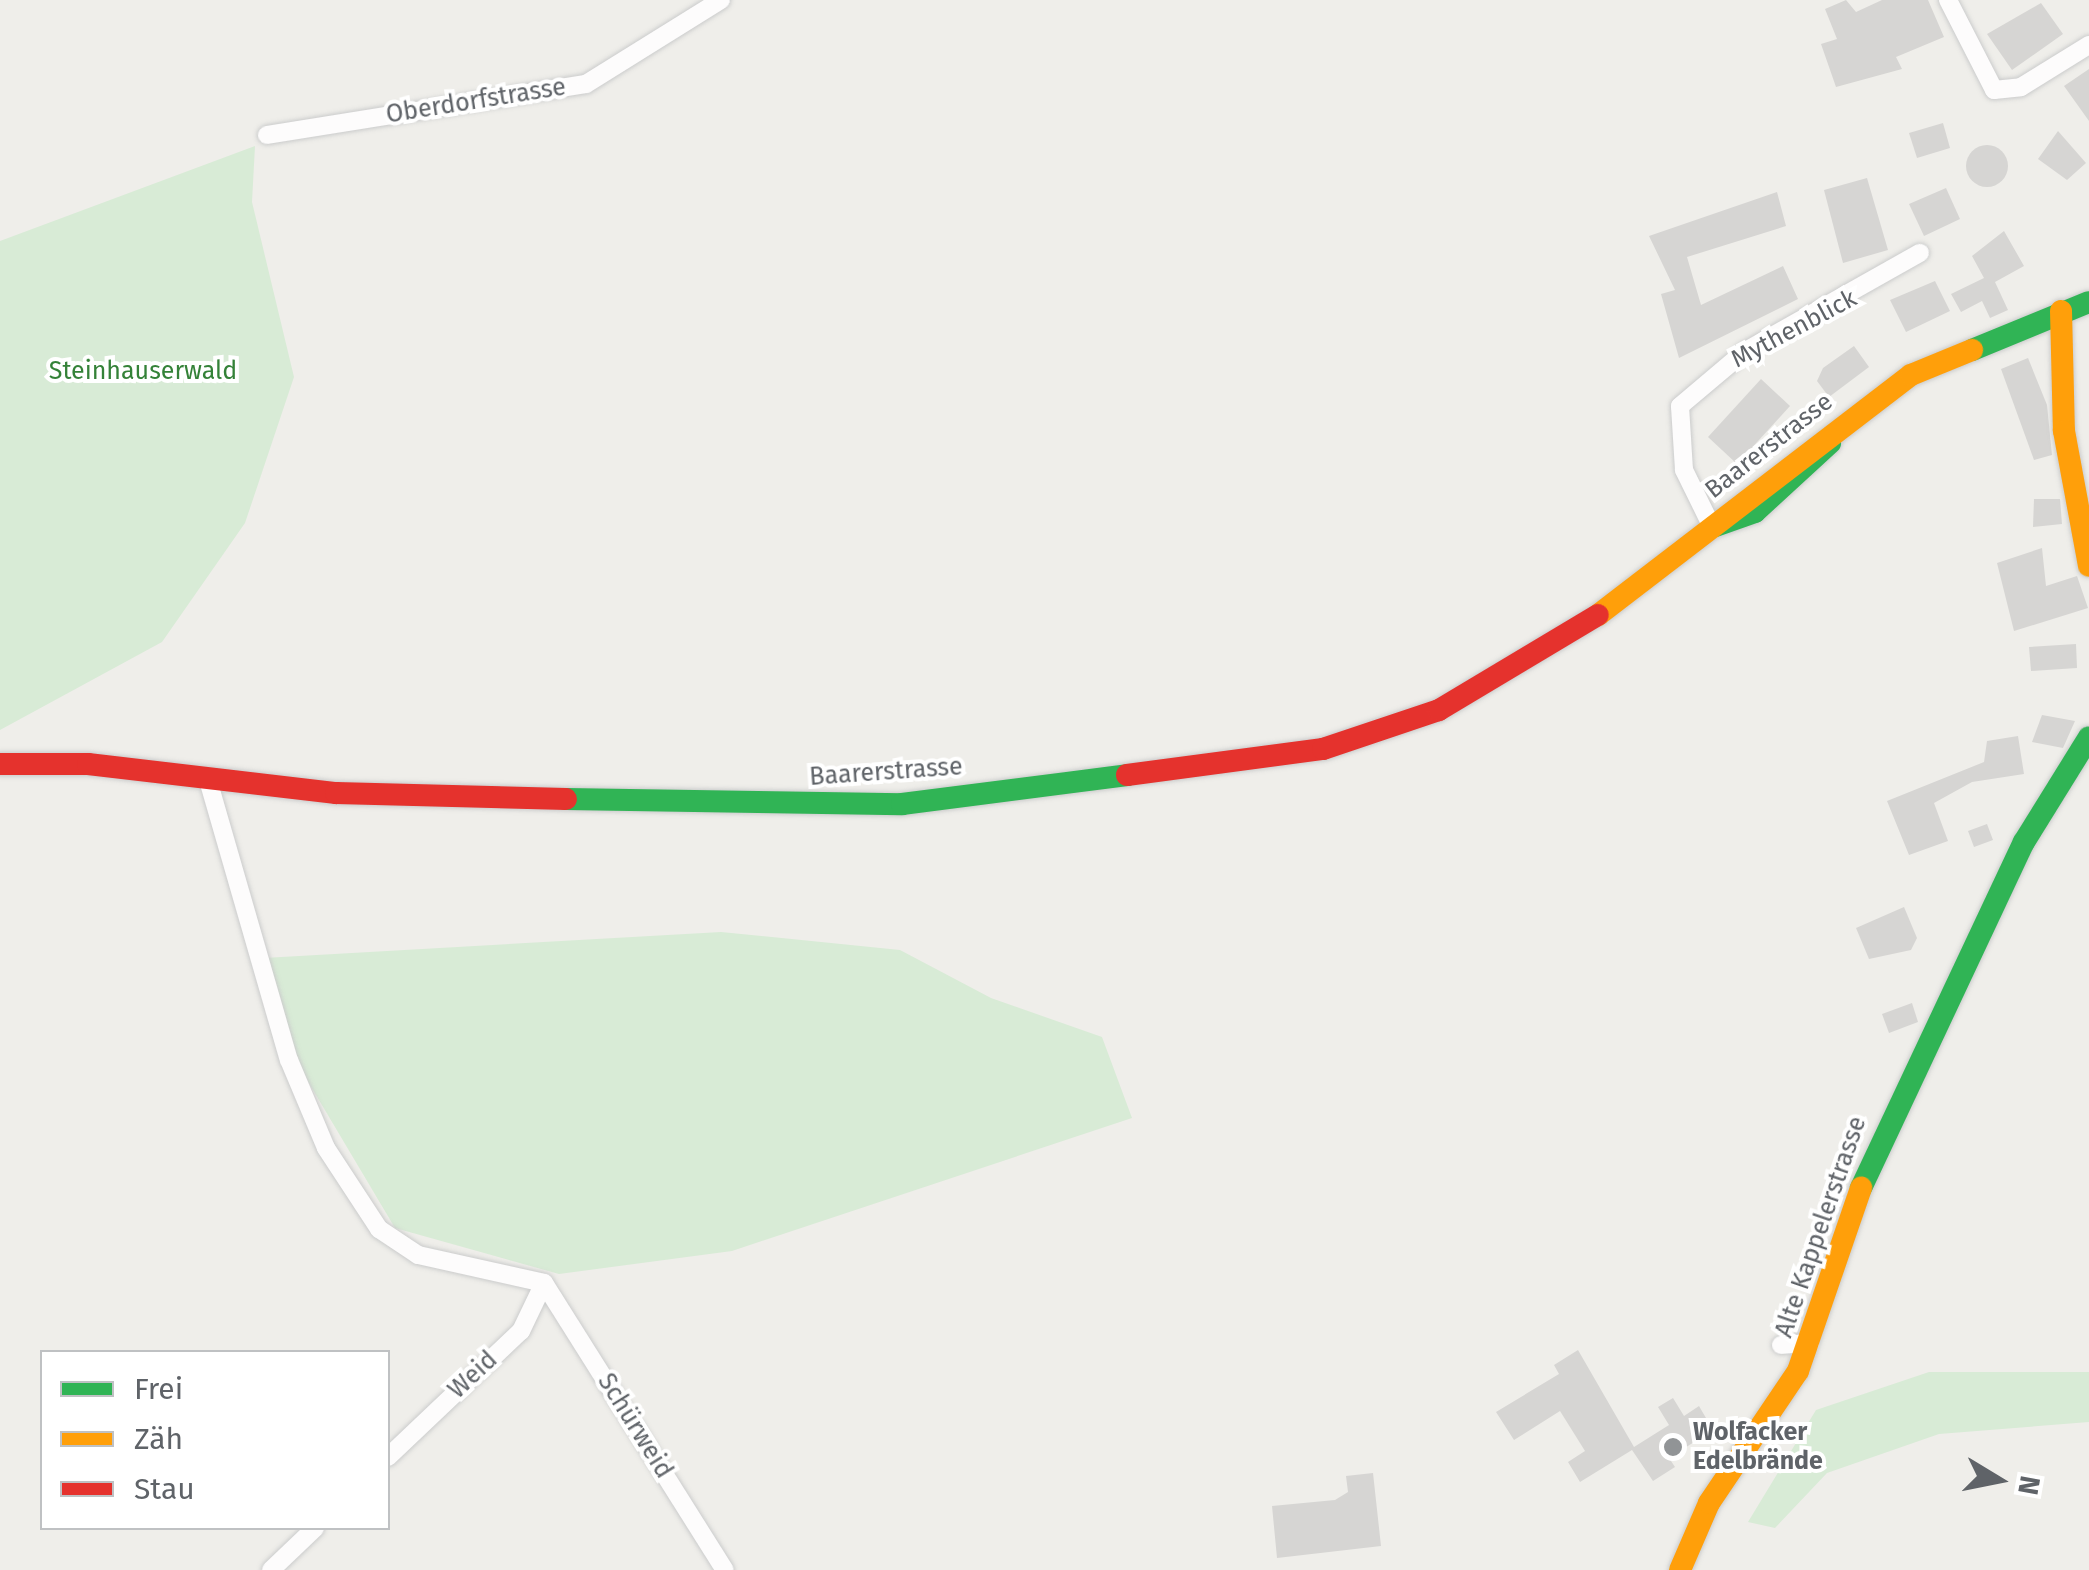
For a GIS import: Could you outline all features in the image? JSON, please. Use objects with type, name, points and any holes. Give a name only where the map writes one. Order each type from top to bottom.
[{"type":"street","name":"Oberdorfstrasse","points":[[268,135],[586,84],[721,0]]},
{"type":"street","points":[[1948,0],[1994,90],[2021,87],[2089,45]]},
{"type":"street","name":"Mythenblick","points":[[1712,526],[1684,470],[1680,406],[1744,352],[1920,253]]},
{"type":"street","name":"Baarerstrasse","points":[[0,764],[88,764],[208,780],[464,798],[902,804],[1324,749],[1439,710],[1536,660],[1712,526],[1755,512],[1794,483],[1860,410],[1995,333],[2089,302]]},
{"type":"street","points":[[2061,311],[2064,432],[2089,566]]},
{"type":"street","name":"Alte Kappelerstrasse","points":[[1680,1570],[1685,1543],[1810,1343],[1876,1144],[2024,842],[2089,737]]},
{"type":"street","points":[[208,780],[290,1060],[326,1148],[379,1230],[418,1256],[544,1283]]},
{"type":"street","name":"Weid","points":[[390,1455],[521,1331],[544,1283]]},
{"type":"street","name":"Schürweid","points":[[544,1283],[725,1570]]},
{"type":"street","points":[[1780,1345],[1810,1343]]},
{"type":"street","points":[[271,1570],[313,1530]]},
{"type":"green space","name":"Steinhauserwald","points":[[255,146],[252,202],[294,377],[245,523],[162,642],[0,730],[0,241]]},
{"type":"green space","points":[[721,932],[900,950],[991,998],[1102,1037],[1132,1118],[732,1251],[559,1274],[395,1228],[291,1053],[264,958]]},
{"type":"green space","points":[[1929,1372],[2089,1372],[2089,1422],[1939,1434],[1827,1473],[1775,1528],[1748,1522],[1816,1410]]},
{"type":"building","points":[[1846,0],[1856,12],[1882,0],[1928,0],[1944,37],[1896,57],[1902,69],[1836,87],[1821,44],[1837,39],[1825,9]]},
{"type":"building","points":[[2041,3],[2063,34],[2012,70],[1987,34]]},
{"type":"building","points":[[2089,69],[2089,121],[2064,86]]},
{"type":"building","points":[[1943,123],[1950,148],[1917,158],[1909,133]]},
{"type":"building","points":[[2058,131],[2086,163],[2067,180],[2038,159]]},
{"type":"building","points":[[1987,145],[2002,151],[2008,166],[2002,181],[1987,187],[1972,181],[1966,166],[1972,151]]},
{"type":"building","points":[[1867,178],[1888,250],[1843,263],[1824,190]]},
{"type":"building","points":[[1946,188],[1960,219],[1924,236],[1909,204]]},
{"type":"building","points":[[1777,192],[1786,226],[1687,257],[1701,305],[1783,266],[1798,299],[1679,358],[1661,294],[1675,290],[1649,236]]},
{"type":"building","points":[[2004,231],[2024,266],[1995,282],[2008,310],[1990,318],[1982,301],[1961,312],[1951,294],[1984,278],[1972,256]]},
{"type":"building","points":[[1935,281],[1950,311],[1906,332],[1890,300]]},
{"type":"building","points":[[1854,346],[1869,367],[1829,397],[1817,381],[1823,368]]},
{"type":"building","points":[[2028,358],[2047,405],[2052,455],[2034,460],[2001,369]]},
{"type":"building","points":[[1761,379],[1790,406],[1737,464],[1708,437]]},
{"type":"building","points":[[2034,499],[2060,499],[2062,524],[2033,527]]},
{"type":"building","points":[[2042,548],[2046,586],[2077,576],[2088,608],[2014,631],[1997,563]]},
{"type":"building","points":[[2076,644],[2077,668],[2031,671],[2029,647]]},
{"type":"building","points":[[2042,715],[2075,721],[2063,748],[2032,742]]},
{"type":"building","points":[[2018,736],[2024,774],[1972,782],[1934,803],[1948,841],[1909,855],[1887,801],[1984,762],[1987,741]]},
{"type":"building","points":[[1987,824],[1993,840],[1974,847],[1968,831]]},
{"type":"building","points":[[1904,907],[1917,938],[1911,950],[1869,959],[1856,928]]},
{"type":"building","points":[[1912,1003],[1918,1022],[1889,1033],[1882,1014]]},
{"type":"building","points":[[1578,1350],[1634,1447],[1669,1425],[1658,1407],[1673,1398],[1684,1416],[1699,1406],[1713,1430],[1669,1458],[1675,1467],[1653,1481],[1632,1450],[1580,1482],[1568,1462],[1585,1451],[1560,1411],[1514,1440],[1496,1412],[1559,1374],[1554,1365]]},
{"type":"building","points":[[1373,1473],[1381,1546],[1277,1558],[1272,1506],[1335,1500],[1348,1492],[1346,1476]]},
{"type":"traffic: fast","points":[[1972,350],[2089,302]]},
{"type":"traffic: fast","points":[[1715,526],[1755,512],[1830,443]]},
{"type":"traffic: fast","points":[[1861,1188],[2024,842],[2089,737]]},
{"type":"traffic: fast","points":[[566,799],[902,804],[1127,775]]},
{"type":"traffic: slow","points":[[2061,311],[2064,431],[2089,566]]},
{"type":"traffic: slow","points":[[1598,615],[1911,375],[1972,350]]},
{"type":"traffic: slow","points":[[1680,1570],[1709,1503],[1798,1371],[1861,1188]]},
{"type":"traffic: jam","points":[[1127,775],[1323,749],[1439,710],[1598,615]]},
{"type":"traffic: jam","points":[[0,764],[88,764],[336,793],[566,799]]},
{"type":"place","name":"Wolfacker Edelbrände","points":[[1673,1447]]}]
